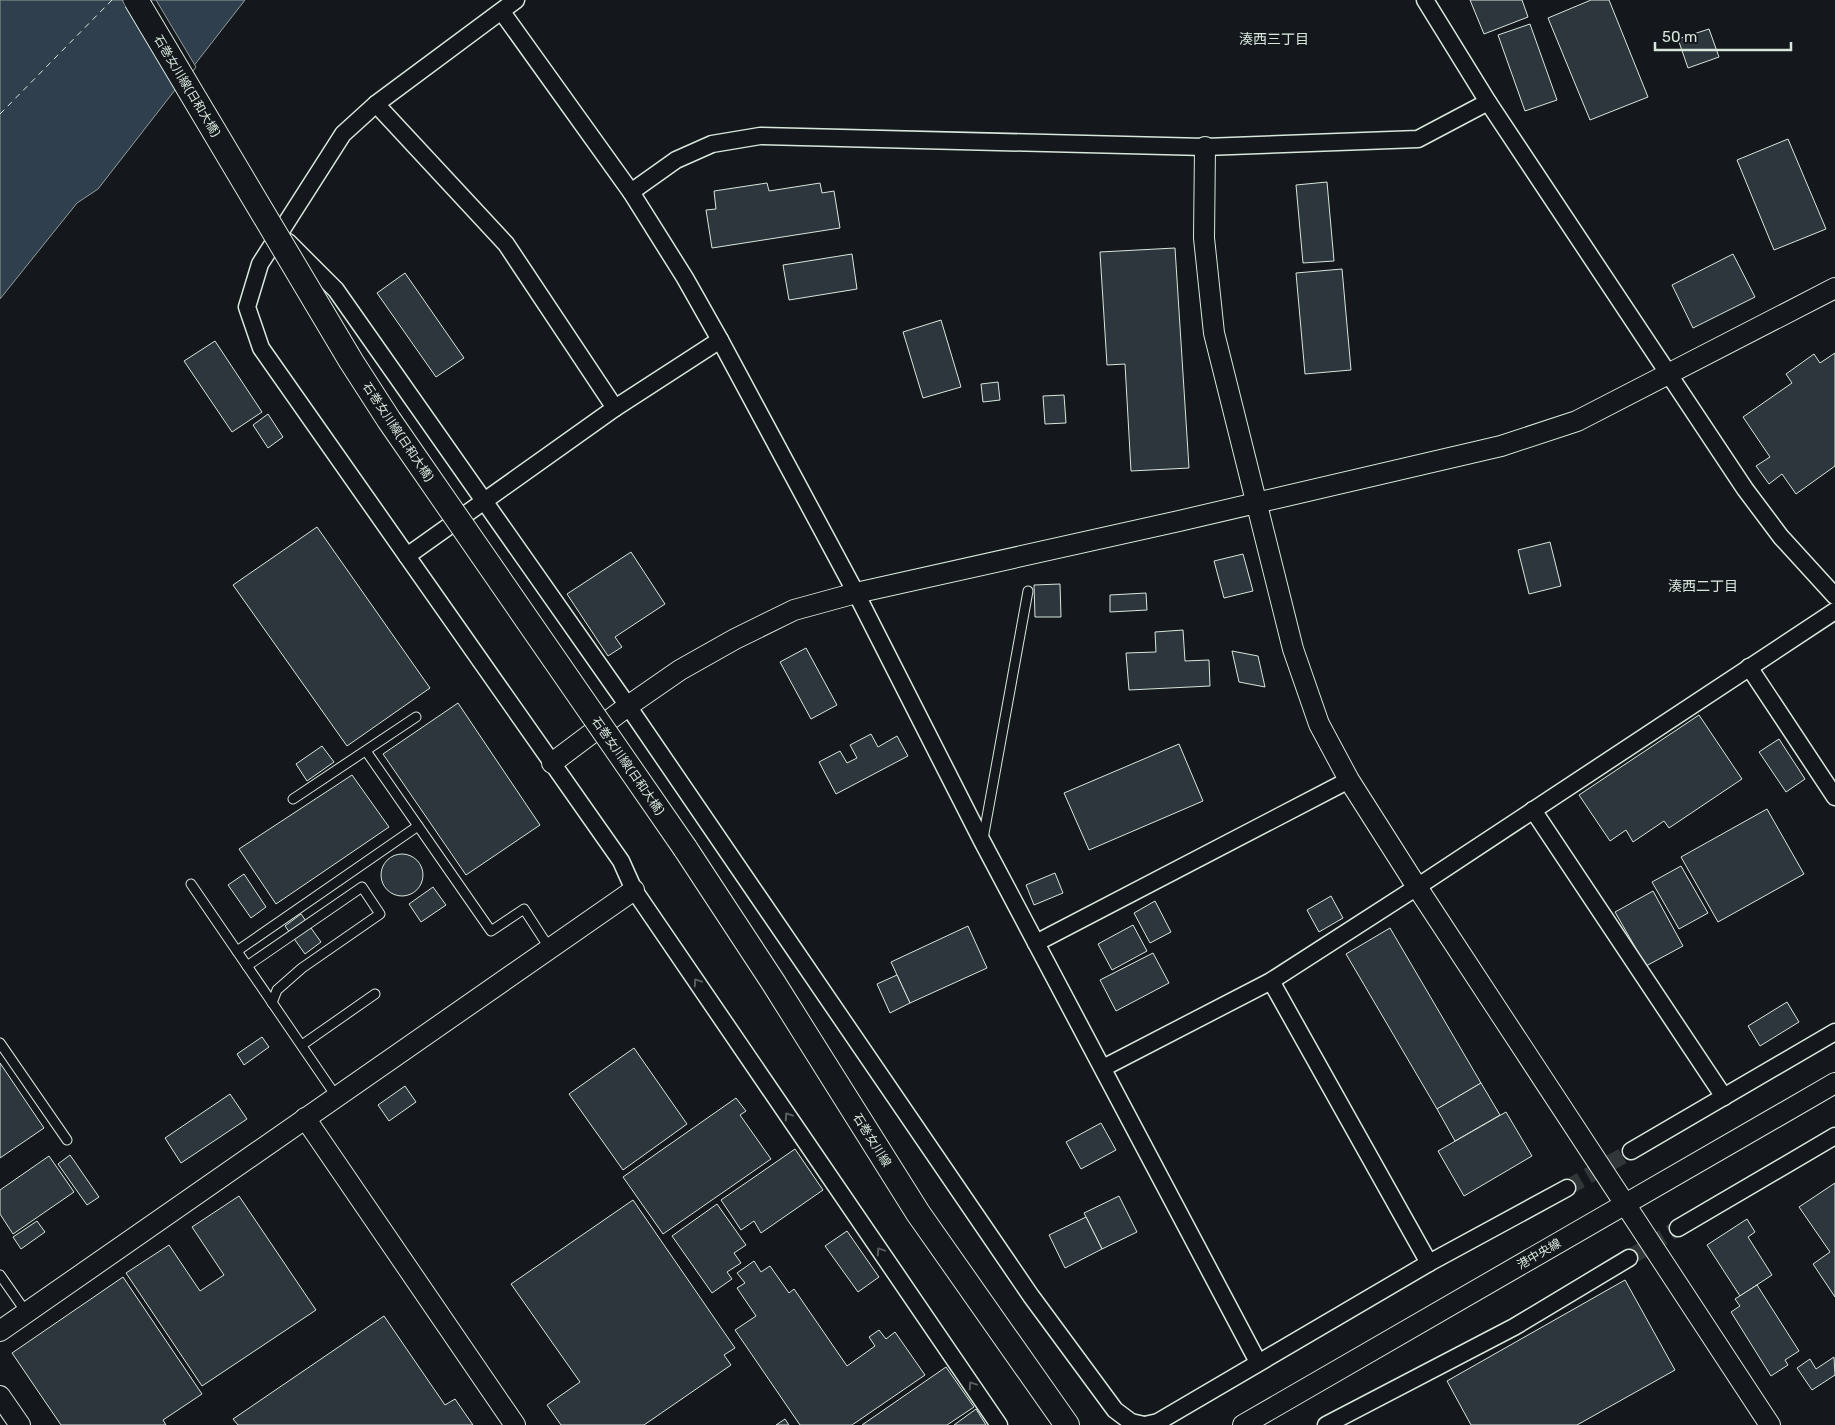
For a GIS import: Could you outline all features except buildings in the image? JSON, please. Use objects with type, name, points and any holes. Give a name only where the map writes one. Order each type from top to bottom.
[{"type":"main road","name":"石巻女川線(日和大橋)","points":[[136,0],[378,403],[685,848]]},
{"type":"main road","name":"石巻女川線","points":[[685,848],[773,982],[918,1214],[1067,1425]]},
{"type":"street","points":[[516,0],[376,104],[344,134],[260,264],[247,307],[261,348],[621,861],[634,890],[999,1425]]},
{"type":"street","points":[[1425,0],[1488,102],[1745,489],[1781,537],[1835,596]]},
{"type":"street","points":[[502,12],[630,192],[685,278],[720,340],[856,593],[982,841],[1258,1362]]},
{"type":"street","points":[[630,192],[676,160],[712,144],[760,136],[1205,146],[1418,139],[1488,102]]},
{"type":"street","points":[[376,104],[506,244],[615,408]]},
{"type":"street","points":[[1205,146],[1204,238],[1214,333],[1293,649],[1319,724],[1349,780],[1417,887],[1770,1425]]},
{"type":"street","points":[[280,233],[336,290],[628,706],[1037,1303],[1115,1410],[1131,1422],[1145,1425],[1158,1422],[1429,1263],[1567,1188]]},
{"type":"street","points":[[552,764],[628,706],[680,670],[735,639],[794,610],[856,593],[1501,446],[1577,421],[1835,288]]},
{"type":"street","points":[[407,556],[615,408],[720,340]]},
{"type":"street","points":[[1103,1068],[1271,981],[1835,611]]},
{"type":"street","points":[[1749,668],[1835,798]]},
{"type":"street","points":[[1036,943],[1349,780]]},
{"type":"street","points":[[1532,810],[1724,1097]]},
{"type":"street","points":[[0,1331],[634,890]]},
{"type":"street","points":[[1271,981],[1429,1263]]},
{"type":"street","points":[[1630,1151],[1835,1032]]},
{"type":"street","name":"港中央線","points":[[1243,1425],[1835,1083]]},
{"type":"street","points":[[305,1118],[515,1425]]},
{"type":"street","points":[[1678,1228],[1835,1136]]},
{"type":"street","points":[[1326,1425],[1514,1327],[1629,1258]]},
{"type":"street","points":[[0,1396],[20,1425]]},
{"type":"lane","points":[[982,841],[1028,591]]},
{"type":"lane","points":[[293,799],[416,717]]},
{"type":"lane","points":[[366,751],[491,931],[524,910],[550,949]]},
{"type":"lane","points":[[237,951],[418,826]]},
{"type":"lane","points":[[191,884],[336,1096]]},
{"type":"lane","points":[[247,966],[362,887],[380,914],[286,980],[278,990],[272,1003]]},
{"type":"lane","points":[[302,1045],[375,994]]},
{"type":"lane","points":[[0,1043],[68,1140]]},
{"type":"lane","points":[[0,1275],[27,1313]]},
{"type":"water","points":[[0,0],[245,0],[98,189],[77,203],[0,299]]},
{"type":"pier","points":[[122,0],[156,0],[196,67],[177,92]]},
{"type":"ferry route","points":[[0,114],[112,0]]},
{"type":"tunnel","points":[[1567,1188],[1631,1151]]},
{"type":"tunnel","points":[[1629,1258],[1678,1228]]},
{"type":"district","name":"湊西三丁目","points":[[1274,39]]},
{"type":"district","name":"湊西二丁目","points":[[1703,586]]}]
